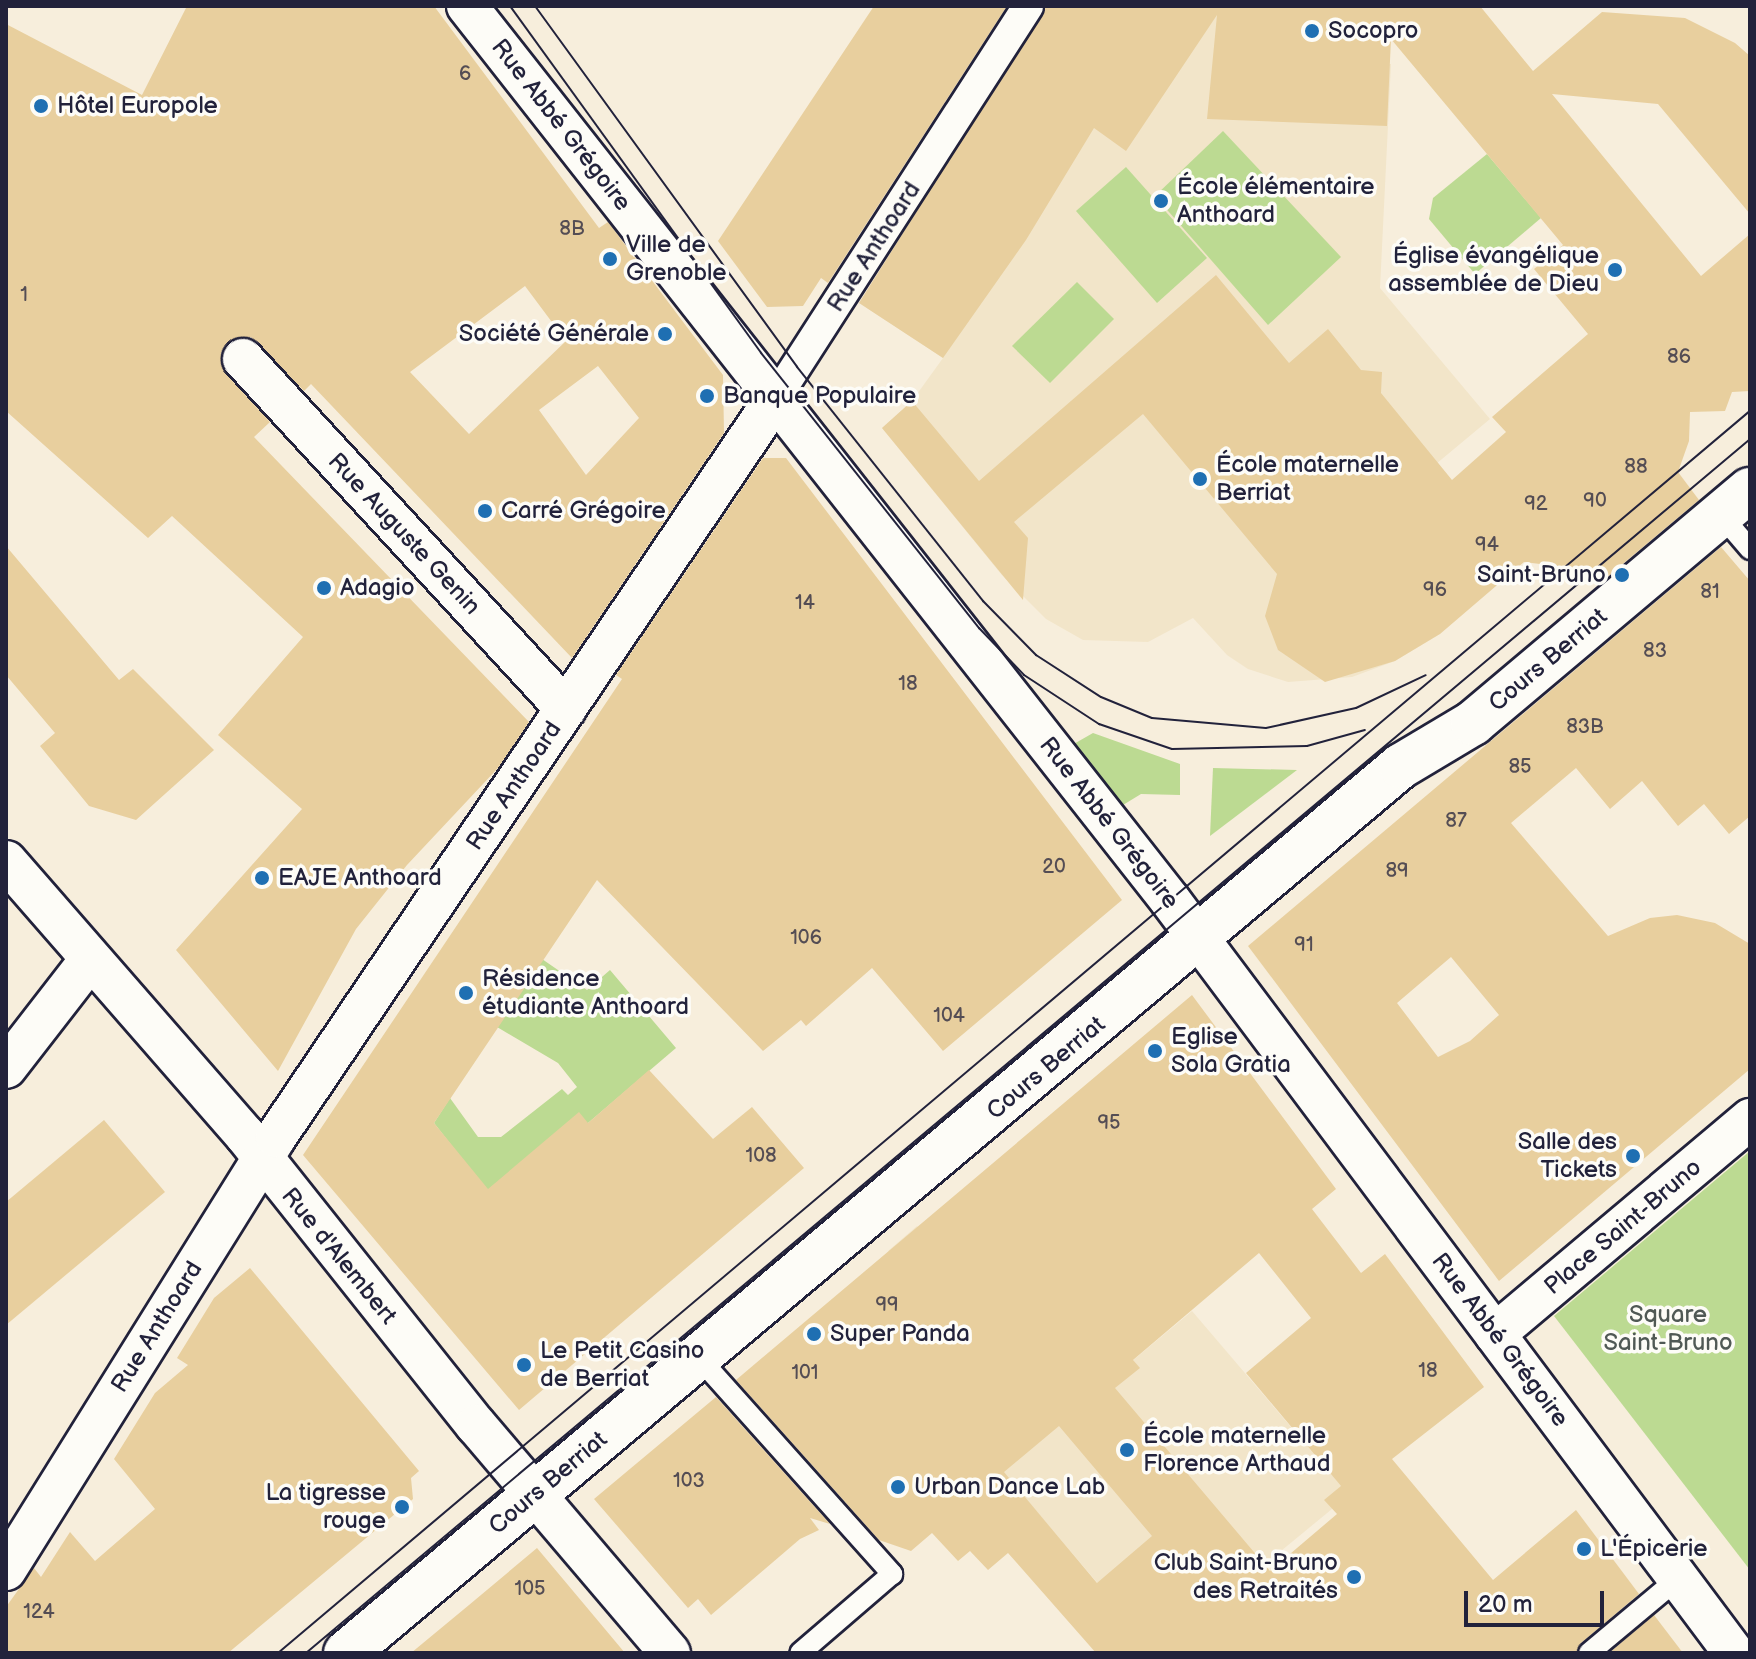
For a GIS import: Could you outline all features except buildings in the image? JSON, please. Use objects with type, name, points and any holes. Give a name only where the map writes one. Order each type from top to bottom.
[{"type":"street","name":"Rue Abbé Grégoire","points":[[467,6],[1200,939],[1734,1653]]},
{"type":"street","name":"Rue Anthoard","points":[[6,1570],[263,1160],[775,399],[1028,6]]},
{"type":"street","name":"Rue Auguste Genin","points":[[243,359],[566,709]]},
{"type":"street","name":"Cours Berriat","points":[[346,1653],[1200,939],[1401,766],[1473,723],[1735,503]]},
{"type":"street","name":"Rue d'Alembert","points":[[6,861],[263,1160],[670,1653]]},
{"type":"street","points":[[6,1068],[89,961]]},
{"type":"street","name":"Place Saint-Bruno","points":[[1495,1334],[1750,1119]]},
{"type":"lane","points":[[1735,503],[1750,549]]},
{"type":"lane","points":[[699,1358],[892,1574],[800,1653]]},
{"type":"lane","points":[[1589,1653],[1680,1577]]},
{"type":"shaded area","points":[[1068,6],[1233,6],[1231,57],[1391,64],[1380,288],[1490,419],[1400,494],[1429,638],[1395,661],[1352,677],[1288,682],[1248,669],[1227,655],[1193,618],[1148,642],[1083,640],[1046,619],[1001,574],[882,428],[912,401],[943,358],[867,308]]},
{"type":"shaded area","name":"École maternelle Florence Arthaud","points":[[917,1226],[995,1313],[1119,1372],[1192,1311],[1349,1495],[1157,1653],[1004,1473],[940,1313],[888,1251]]},
{"type":"green space","points":[[1223,131],[1341,257],[1268,325],[1155,196]]},
{"type":"green space","points":[[1487,154],[1541,218],[1475,274],[1429,219],[1433,198]]},
{"type":"green space","points":[[1126,167],[1207,258],[1157,303],[1076,211]]},
{"type":"green space","points":[[1077,282],[1114,319],[1050,383],[1012,346]]},
{"type":"green space","points":[[1093,733],[1180,764],[1180,795],[1141,794],[1123,805],[1072,745]]},
{"type":"green space","points":[[1213,768],[1297,770],[1210,836]]},
{"type":"green space","points":[[542,959],[587,990],[610,970],[676,1048],[588,1123],[488,1192],[434,1123],[450,1098],[478,1137],[501,1137],[562,1089],[568,1095],[577,1087],[558,1063],[497,1027]]},
{"type":"green space","name":"Square Saint-Bruno","points":[[1750,1151],[1750,1570],[1554,1316]]},
{"type":"tram line","points":[[510,6],[761,353],[979,628],[1024,675],[1099,724],[1172,749],[1307,746],[1365,730]]},
{"type":"tram line","points":[[535,6],[797,367],[983,601],[1036,655],[1101,697],[1152,718],[1266,728],[1356,708],[1426,675]]},
{"type":"tram line","points":[[278,1653],[1750,411]]},
{"type":"tram line","points":[[306,1653],[1750,439]]},
{"type":"place","name":"Socopro","points":[[1312,31]]},
{"type":"place","name":"Hôtel Europole","points":[[41,106]]},
{"type":"place","name":"École élémentaire Anthoard","points":[[1161,201]]},
{"type":"place","name":"Ville de Grenoble","points":[[610,259]]},
{"type":"place","name":"Église évangélique assemblée de Dieu","points":[[1615,270]]},
{"type":"place","name":"Société Générale","points":[[665,334]]},
{"type":"place","name":"Banque Populaire","points":[[707,396]]},
{"type":"place","name":"École maternelle Berriat","points":[[1200,479]]},
{"type":"place","name":"Carré Grégoire","points":[[485,511]]},
{"type":"place","name":"Saint-Bruno","points":[[1622,575]]},
{"type":"place","name":"Adagio","points":[[324,588]]},
{"type":"place","name":"EAJE Anthoard","points":[[262,878]]},
{"type":"place","name":"Résidence étudiante Anthoard","points":[[466,993]]},
{"type":"place","name":"Eglise Sola Gratia","points":[[1155,1051]]},
{"type":"place","name":"Salle des Tickets","points":[[1633,1156]]},
{"type":"place","name":"Super Panda","points":[[814,1334]]},
{"type":"place","name":"Le Petit Casino de Berriat","points":[[524,1365]]},
{"type":"place","name":"École maternelle Florence Arthaud","points":[[1127,1450]]},
{"type":"place","name":"Urban Dance Lab","points":[[898,1487]]},
{"type":"place","name":"La tigresse rouge","points":[[402,1507]]},
{"type":"place","name":"L'Épicerie","points":[[1584,1549]]},
{"type":"place","name":"Club Saint-Bruno des Retraités","points":[[1354,1577]]}]
